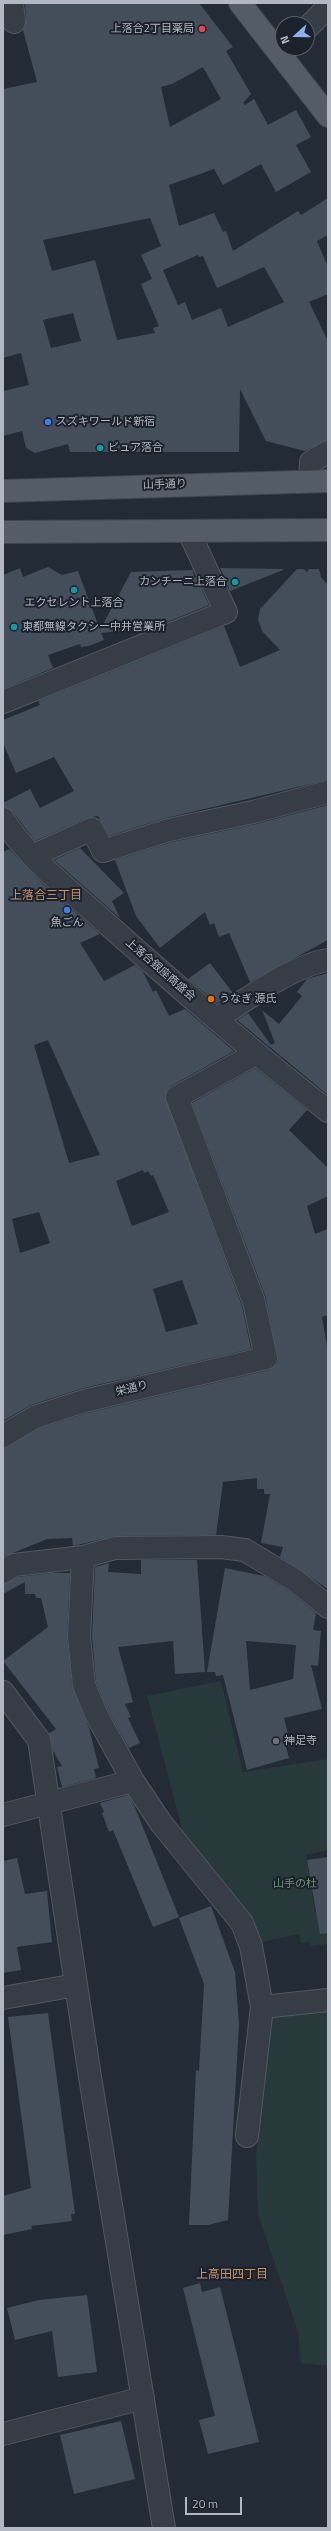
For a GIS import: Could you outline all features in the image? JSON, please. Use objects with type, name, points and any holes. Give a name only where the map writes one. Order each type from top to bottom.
[{"type":"main road","points":[[240,3],[275,41]]},
{"type":"main road","points":[[287,56],[328,116]]},
{"type":"main road","name":"山手通り","points":[[3,491],[319,481]]},
{"type":"main road","points":[[3,532],[328,530]]},
{"type":"street","points":[[315,20],[328,7]]},
{"type":"street","points":[[319,481],[311,462],[328,452]]},
{"type":"street","points":[[3,702],[226,612],[189,532]]},
{"type":"street","points":[[32,856],[92,829],[103,851],[169,830],[253,812],[328,792]]},
{"type":"street","name":"上落合銀座商盛会","points":[[6,829],[32,856],[255,1054],[328,1111]]},
{"type":"street","points":[[216,1019],[255,994],[314,962],[328,960]]},
{"type":"street","name":"栄通り","points":[[3,1436],[35,1417],[84,1401],[266,1358],[254,1302],[177,1097],[255,1054]]},
{"type":"street","points":[[3,1572],[14,1565],[83,1557],[115,1548],[221,1547],[245,1550],[296,1581],[328,1607]]},
{"type":"street","points":[[83,1557],[79,1637],[84,1684],[97,1716],[134,1781],[162,1823],[242,1923],[251,1946],[262,2007],[247,2136]]},
{"type":"street","points":[[3,1692],[39,1740],[76,1986],[164,2528]]},
{"type":"street","points":[[3,1815],[48,1802],[134,1781]]},
{"type":"street","points":[[3,1998],[76,1986]]},
{"type":"street","points":[[262,2007],[328,2000]]},
{"type":"street","points":[[3,2434],[143,2398]]},
{"type":"green space","name":"山手の杜","points":[[221,1681],[243,1772],[328,1759],[328,1850],[306,1855],[315,1912],[328,1910],[328,1944],[311,1946],[310,1942],[301,1943],[299,1934],[262,1942],[260,1936],[185,1840],[147,1696]]},
{"type":"green space","points":[[328,2008],[328,2366],[301,2363],[298,2332],[258,2214],[256,2157],[268,2022],[271,2014]]},
{"type":"building","points":[[25,3],[199,3],[233,47],[226,51],[251,94],[243,103],[245,105],[254,99],[268,125],[296,110],[311,137],[296,145],[311,172],[276,192],[261,164],[223,185],[214,169],[169,185],[179,226],[214,213],[223,232],[226,231],[233,251],[298,211],[301,215],[328,198],[328,235],[317,241],[328,267],[328,294],[309,302],[328,341],[328,440],[305,451],[266,441],[240,389],[239,452],[70,452],[68,444],[35,453],[26,448],[22,431],[3,436],[3,391],[29,385],[21,353],[3,358],[3,89],[37,82],[23,30],[26,21]],"holes":[[[203,67],[221,99],[170,127],[161,87],[172,84]],[[150,218],[161,246],[141,255],[152,279],[141,284],[159,326],[153,328],[155,333],[117,340],[95,260],[52,271],[43,240]],[[198,255],[199,257],[203,256],[217,288],[264,267],[284,302],[228,327],[221,308],[192,320],[185,302],[178,305],[163,270]],[[73,313],[81,341],[51,348],[43,320]]]},
{"type":"building","points":[[48,567],[62,575],[78,571],[100,630],[131,572],[193,570],[194,578],[196,577],[209,605],[145,631],[144,628],[101,633],[104,640],[89,646],[81,647],[80,644],[48,655],[53,668],[3,689],[3,575],[20,568],[23,577]]},
{"type":"building","name":"カンチーニ上落合","points":[[220,568],[283,569],[283,570],[230,591]]},
{"type":"building","points":[[297,569],[304,569],[307,572],[309,569],[319,569],[321,577],[328,585],[328,780],[166,818],[109,836],[98,816],[87,818],[35,841],[13,812],[4,807],[3,803],[30,789],[40,808],[74,791],[54,757],[16,773],[3,743],[3,720],[40,705],[38,701],[224,626],[240,667],[280,650],[262,631],[258,620],[260,609]]},
{"type":"building","points":[[328,805],[328,940],[250,982],[229,933],[219,937],[214,923],[210,925],[205,912],[160,948],[136,916],[115,860],[172,842],[256,824]]},
{"type":"building","points":[[80,848],[124,893],[112,901],[120,918],[54,860]]},
{"type":"building","points":[[9,849],[42,883],[100,934],[80,943],[104,981],[135,965],[143,972],[153,992],[156,990],[169,1016],[185,1009],[234,1051],[171,1086],[165,1096],[242,1306],[251,1349],[80,1389],[31,1405],[3,1421],[3,852]],"holes":[[[48,1040],[100,1155],[69,1163],[34,1045]],[[143,1170],[144,1173],[148,1171],[151,1176],[153,1175],[169,1212],[132,1226],[116,1181]],[[39,1212],[50,1243],[20,1253],[12,1219]],[[182,1280],[198,1324],[166,1332],[153,1289]]]},
{"type":"building","points":[[210,963],[233,993],[217,1003],[188,979]]},
{"type":"building","points":[[328,973],[328,1095],[237,1020],[248,1013],[271,1045],[275,1043],[262,1010],[279,1024],[302,996],[297,992],[307,979]]},
{"type":"building","points":[[255,1068],[307,1110],[289,1130],[328,1168],[328,1196],[307,1206],[315,1234],[328,1229],[328,1315],[322,1317],[328,1352],[328,1589],[280,1557],[283,1547],[261,1543],[270,1494],[264,1494],[264,1489],[257,1489],[257,1478],[223,1482],[216,1535],[115,1536],[73,1546],[72,1538],[47,1539],[3,1557],[3,1448],[40,1428],[87,1413],[269,1370],[278,1362],[266,1298],[192,1103]]},
{"type":"building","points":[[141,1560],[197,1560],[205,1672],[175,1674],[173,1641],[118,1647],[133,1702],[125,1704],[131,1717],[128,1718],[140,1743],[129,1748],[108,1711],[96,1682],[92,1637],[95,1567],[109,1563],[108,1572],[141,1574]]},
{"type":"building","points":[[225,1568],[264,1576],[289,1591],[316,1613],[313,1630],[321,1631],[318,1666],[311,1665],[322,1709],[284,1718],[291,1746],[286,1747],[289,1758],[247,1770],[223,1675],[216,1676],[215,1672],[207,1672]],"holes":[[[246,1641],[296,1645],[293,1679],[250,1690]]]},
{"type":"building","points":[[51,1573],[70,1573],[67,1636],[72,1686],[89,1728],[99,1768],[94,1769],[96,1778],[62,1787],[57,1767],[62,1766],[53,1751],[49,1733],[56,1729],[3,1661],[48,1627],[41,1598],[36,1598],[35,1594],[25,1594],[25,1582],[3,1594],[3,1584],[18,1577]]},
{"type":"building","points":[[128,1795],[134,1805],[179,1917],[153,1927],[113,1830],[109,1832],[100,1803]]},
{"type":"building","points":[[328,1857],[328,1933],[320,1934],[307,1860]]},
{"type":"building","points":[[17,1858],[25,1894],[47,1891],[52,1942],[17,1947],[21,1970],[3,1973],[3,1861]]},
{"type":"building","points":[[211,1906],[235,1972],[239,2024],[228,2220],[208,2225],[189,2225],[196,2070],[199,2071],[204,1984],[179,1918]]},
{"type":"building","points":[[48,2013],[75,2214],[71,2214],[72,2221],[31,2226],[32,2229],[3,2235],[3,2196],[31,2188],[8,2017]]},
{"type":"building","points":[[200,2283],[202,2292],[220,2287],[259,2442],[208,2454],[199,2420],[215,2416],[183,2288]]},
{"type":"building","points":[[87,2295],[97,2372],[58,2377],[52,2331],[15,2340],[7,2308],[39,2300]]},
{"type":"building","points":[[121,2421],[135,2479],[74,2494],[60,2435]]},
{"type":"place","name":"上落合2丁目薬局","points":[[202,29]]},
{"type":"place","name":"スズキワールド新宿","points":[[48,422]]},
{"type":"place","name":"ビュア落合","points":[[100,448]]},
{"type":"place","name":"カンチーニ上落合","points":[[235,582]]},
{"type":"place","name":"エクセレント上落合","points":[[74,590]]},
{"type":"place","name":"東都無線タクシー中井営業所","points":[[14,627]]},
{"type":"place","name":"魚ごん","points":[[67,910]]},
{"type":"place","name":"うなぎ 源氏","points":[[211,999]]},
{"type":"place","name":"神足寺","points":[[276,1741]]},
{"type":"district","name":"上落合三丁目","points":[[46,896]]},
{"type":"district","name":"上高田四丁目","points":[[232,2275]]}]
